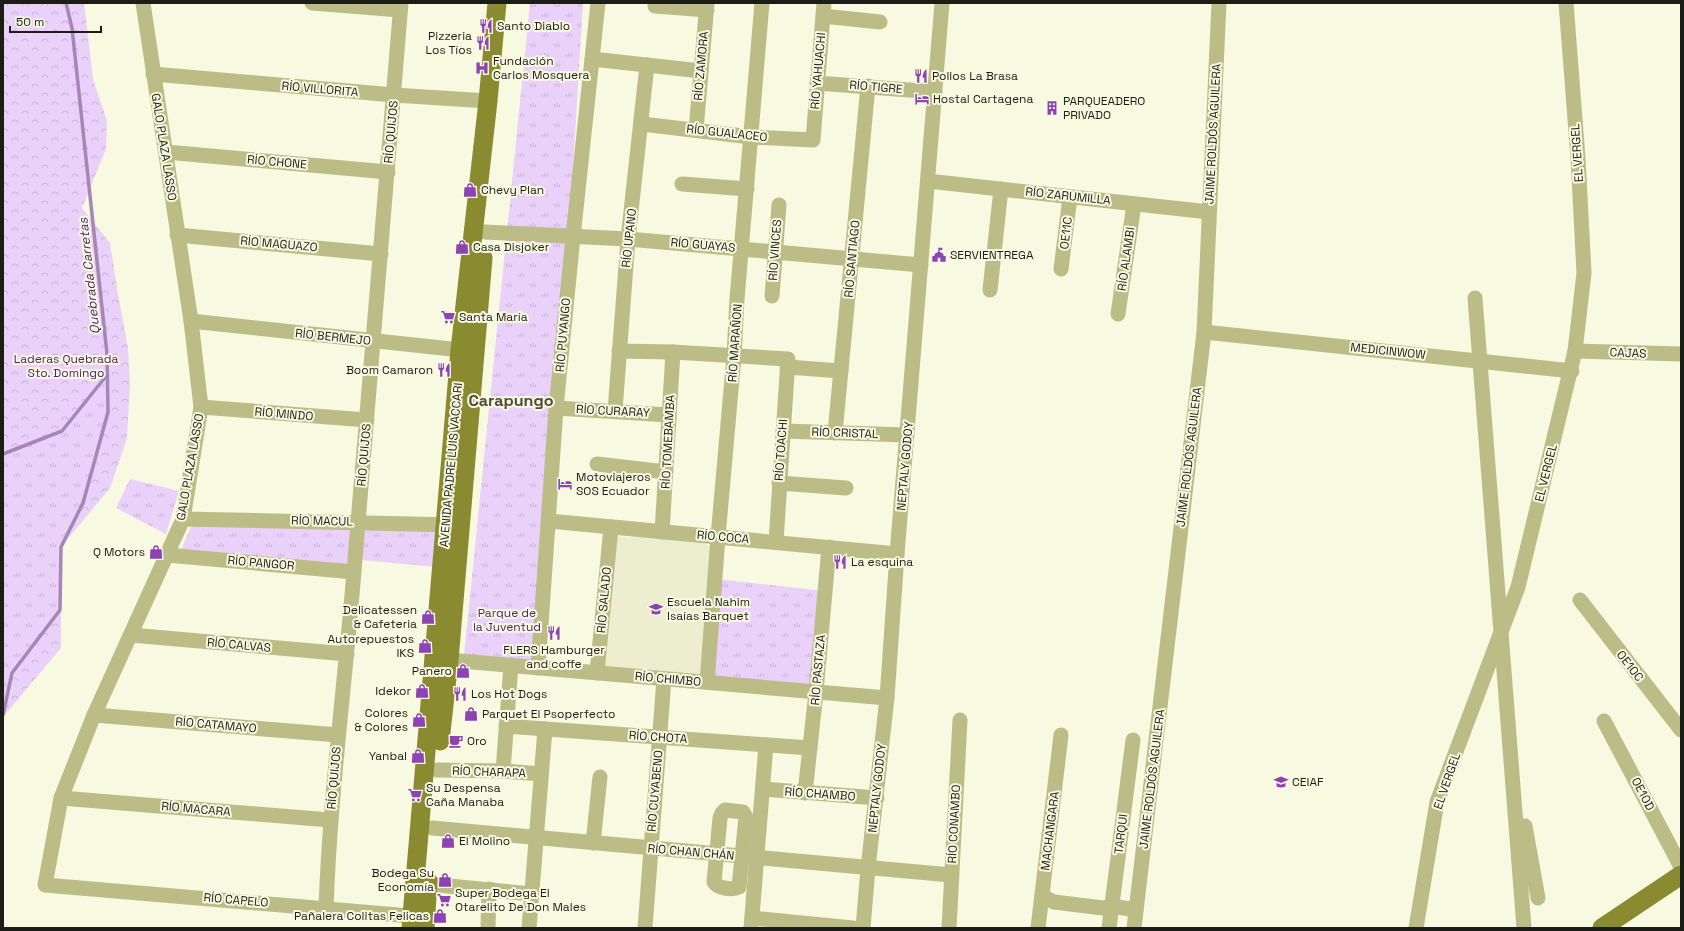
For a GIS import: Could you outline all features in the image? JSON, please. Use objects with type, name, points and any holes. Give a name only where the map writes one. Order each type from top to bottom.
[{"type":"main road","name":"AVENIDA PADRE LUIS VACCARI","points":[[419,922],[497,3]]},
{"type":"main road","name":"AVENIDA PADRE LUIS VACCARI","points":[[468,350],[485,232],[507,3]]},
{"type":"main road","name":"AVENIDA PADRE LUIS VACCARI","points":[[422,883],[432,828],[449,660],[453,525]]},
{"type":"main road","points":[[1602,928],[1681,875]]},
{"type":"main road","points":[[1626,928],[1681,890]]},
{"type":"street","name":"GALO PLAZA LASSO","points":[[46,885],[61,798],[94,715],[183,519],[201,407],[191,321],[143,3]]},
{"type":"street","points":[[312,3],[401,6]]},
{"type":"street","name":"RÍO PUYANGO","points":[[538,668],[556,408],[598,3]]},
{"type":"street","name":"RÍO MARAÑON","points":[[707,682],[762,3]]},
{"type":"street","name":"NEPTALY GODOY","points":[[863,928],[868,868],[887,698],[897,554],[942,3]]},
{"type":"street","name":"JAIME ROLDÓS AGUILERA","points":[[1134,928],[1204,332],[1219,3]]},
{"type":"street","name":"EL VERGEL","points":[[1416,928],[1437,802],[1518,587],[1572,371],[1584,274],[1578,158],[1566,3]]},
{"type":"street","name":"RÍO QUIJOS","points":[[326,908],[330,820],[347,654],[375,341],[380,254],[401,6]]},
{"type":"street","points":[[655,6],[707,7]]},
{"type":"street","name":"RÍO ZAMORA","points":[[696,130],[707,7]]},
{"type":"street","points":[[823,9],[880,22]]},
{"type":"street","name":"RÍO YAHUACHI","points":[[813,140],[823,9]]},
{"type":"street","points":[[592,59],[701,71]]},
{"type":"street","name":"RÍO UPANO","points":[[615,411],[628,238],[642,124],[647,65]]},
{"type":"street","name":"RÍO VILLORITA","points":[[153,74],[394,95],[488,101]]},
{"type":"street","name":"RÍO TIGRE","points":[[817,83],[935,92]]},
{"type":"street","name":"RÍO SANTIAGO","points":[[835,433],[868,86]]},
{"type":"street","name":"RÍO GUALACEO","points":[[642,124],[751,137],[813,140]]},
{"type":"street","name":"RÍO CHONE","points":[[166,152],[388,172]]},
{"type":"street","name":"RÍO ZARUMILLA","points":[[928,181],[1209,212]]},
{"type":"street","points":[[682,184],[747,189]]},
{"type":"street","points":[[990,290],[1001,189]]},
{"type":"street","name":"OE11C","points":[[1061,269],[1070,196]]},
{"type":"street","name":"RÍO ALAMBI","points":[[1118,314],[1134,204]]},
{"type":"street","name":"RÍO VINCES","points":[[772,296],[778,205]]},
{"type":"street","name":"RÍO GUAYAS","points":[[485,232],[573,237],[628,238],[921,265]]},
{"type":"street","name":"RÍO MAGUAZO","points":[[177,235],[380,254]]},
{"type":"street","points":[[1475,298],[1524,928]]},
{"type":"street","name":"RÍO BERMEJO","points":[[191,321],[468,350]]},
{"type":"street","name":"MEDICINWOW","points":[[1204,332],[1572,371]]},
{"type":"street","points":[[619,351],[673,352],[734,356],[842,371]]},
{"type":"street","name":"CAJAS","points":[[1575,351],[1681,354]]},
{"type":"street","name":"RÍO TOMEBAMBA","points":[[662,532],[673,352]]},
{"type":"street","name":"RÍO TOACHI","points":[[776,542],[788,363]]},
{"type":"street","name":"RÍO MINDO","points":[[201,407],[367,420]]},
{"type":"street","name":"RÍO CURARAY","points":[[556,408],[669,415]]},
{"type":"street","name":"RÍO CRISTAL","points":[[783,431],[907,435]]},
{"type":"street","points":[[598,464],[666,472]]},
{"type":"street","points":[[779,482],[846,488]]},
{"type":"street","name":"RÍO MACUL","points":[[183,519],[453,525]]},
{"type":"street","name":"RÍO COCA","points":[[549,521],[897,554]]},
{"type":"street","name":"RÍO SALADO","points":[[598,673],[611,527]]},
{"type":"street","name":"RÍO PASTAZA","points":[[805,793],[829,547]]},
{"type":"street","name":"RÍO PANGOR","points":[[167,555],[354,572]]},
{"type":"street","name":"OE10C","points":[[1580,600],[1681,730]]},
{"type":"street","name":"RÍO CALVAS","points":[[131,635],[347,654]]},
{"type":"street","points":[[1493,654],[1538,898]]},
{"type":"street","name":"RÍO CHIMBO","points":[[449,660],[887,698]]},
{"type":"street","points":[[503,771],[511,665]]},
{"type":"street","name":"RÍO CUYABENO","points":[[645,928],[664,679]]},
{"type":"street","name":"RÍO CATAMAYO","points":[[94,715],[338,735]]},
{"type":"street","name":"RÍO CONAMBO","points":[[949,928],[960,720]]},
{"type":"street","name":"OE10D","points":[[1604,722],[1681,867]]},
{"type":"street","name":"RÍO CHOTA","points":[[506,726],[810,748]]},
{"type":"street","points":[[529,928],[545,728]]},
{"type":"street","name":"MACHANGARA","points":[[1038,928],[1061,735]]},
{"type":"street","name":"TARQUI","points":[[1109,928],[1133,740]]},
{"type":"street","points":[[766,745],[758,858],[751,923],[853,928]]},
{"type":"street","name":"RÍO CHARAPA","points":[[437,770],[503,771],[541,774]]},
{"type":"street","points":[[593,843],[600,776]]},
{"type":"street","name":"RÍO CHAMBO","points":[[763,789],[877,798]]},
{"type":"street","name":"RÍO MACARA","points":[[61,798],[330,820]]},
{"type":"street","points":[[724,810],[745,814],[746,817],[739,887],[735,889],[718,887],[714,882],[717,854],[720,818],[722,812],[724,810]]},
{"type":"street","name":"RÍO CHAN CHÁN","points":[[432,828],[951,875]]},
{"type":"street","points":[[422,883],[532,894]]},
{"type":"street","name":"RÍO CAPELO","points":[[46,885],[326,908],[419,922]]},
{"type":"street","points":[[488,928],[489,890]]},
{"type":"street","points":[[1042,896],[1054,902],[1103,908],[1112,906],[1136,910]]},
{"type":"shaded area","name":"Escuela Nahim Isaías Barquet","points":[[612,536],[703,542],[711,548],[700,680],[599,671]]},
{"type":"green space","name":"Laderas Quebrada Sto. Domingo","points":[[3,3],[84,3],[93,79],[107,121],[106,149],[82,208],[110,243],[128,348],[130,384],[127,438],[110,488],[61,547],[61,648],[3,717]]},
{"type":"green space","name":"Parque de la Juventud","points":[[530,3],[583,3],[543,663],[464,656]]},
{"type":"green space","points":[[107,375],[108,412],[83,503],[61,547],[60,610],[13,673],[3,715],[3,454],[62,431]]},
{"type":"green space","points":[[130,479],[179,491],[166,534],[116,508]]},
{"type":"green space","points":[[192,525],[351,527],[347,567],[180,552]]},
{"type":"green space","points":[[363,527],[440,530],[437,567],[361,560]]},
{"type":"green space","points":[[717,579],[823,591],[815,689],[712,681]]},
{"type":"waterway","name":"Quebrada Carretas","points":[[3,715],[12,673],[60,610],[61,547],[83,503],[108,412],[107,354],[72,28],[66,3]]},
{"type":"waterway","points":[[3,454],[62,431],[107,375]]},
{"type":"place","name":"Santo Diablo","points":[[486,26]]},
{"type":"place","name":"Pizzeria Los Tíos","points":[[483,43]]},
{"type":"place","name":"Fundación Carlos Mosquera","points":[[482,68]]},
{"type":"place","name":"Pollos La Brasa","points":[[921,76]]},
{"type":"place","name":"Hostal Cartagena","points":[[922,99]]},
{"type":"place","name":"PARQUEADERO PRIVADO","points":[[1052,108]]},
{"type":"place","name":"Chevy Plan","points":[[470,190]]},
{"type":"place","name":"Casa Disjoker","points":[[462,247]]},
{"type":"place","name":"SERVIENTREGA","points":[[939,255]]},
{"type":"place","name":"Santa María","points":[[448,317]]},
{"type":"place","name":"Boom Camaron","points":[[444,370]]},
{"type":"place","name":"Motoviajeros SOS Ecuador","points":[[565,484]]},
{"type":"place","name":"Q Motors","points":[[156,552]]},
{"type":"place","name":"La esquina","points":[[840,562]]},
{"type":"place","name":"Escuela Nahim Isaías Barquet","points":[[656,609]]},
{"type":"place","name":"Delicatessen & Cafeteria","points":[[428,617]]},
{"type":"place","name":"FLERS Hamburger and coffe","points":[[554,633]]},
{"type":"place","name":"Autorepuestos IKS","points":[[425,646]]},
{"type":"place","name":"Panero","points":[[463,671]]},
{"type":"place","name":"Idekor","points":[[422,691]]},
{"type":"place","name":"Los Hot Dogs","points":[[460,694]]},
{"type":"place","name":"Parquet El Psoperfecto","points":[[471,714]]},
{"type":"place","name":"Colores & Colores","points":[[419,720]]},
{"type":"place","name":"Oro","points":[[456,741]]},
{"type":"place","name":"Yanbal","points":[[418,756]]},
{"type":"place","name":"CEIAF","points":[[1281,782]]},
{"type":"place","name":"Su Despensa Caña Manaba","points":[[415,795]]},
{"type":"place","name":"El Molino","points":[[448,841]]},
{"type":"place","name":"Bodega Su Economía","points":[[445,880]]},
{"type":"place","name":"Super Bodega El Otarelito De Don Males","points":[[444,900]]},
{"type":"place","name":"Pañalera Colitas Felicas","points":[[440,916]]},
{"type":"district","name":"Carapungo","points":[[511,400]]}]
